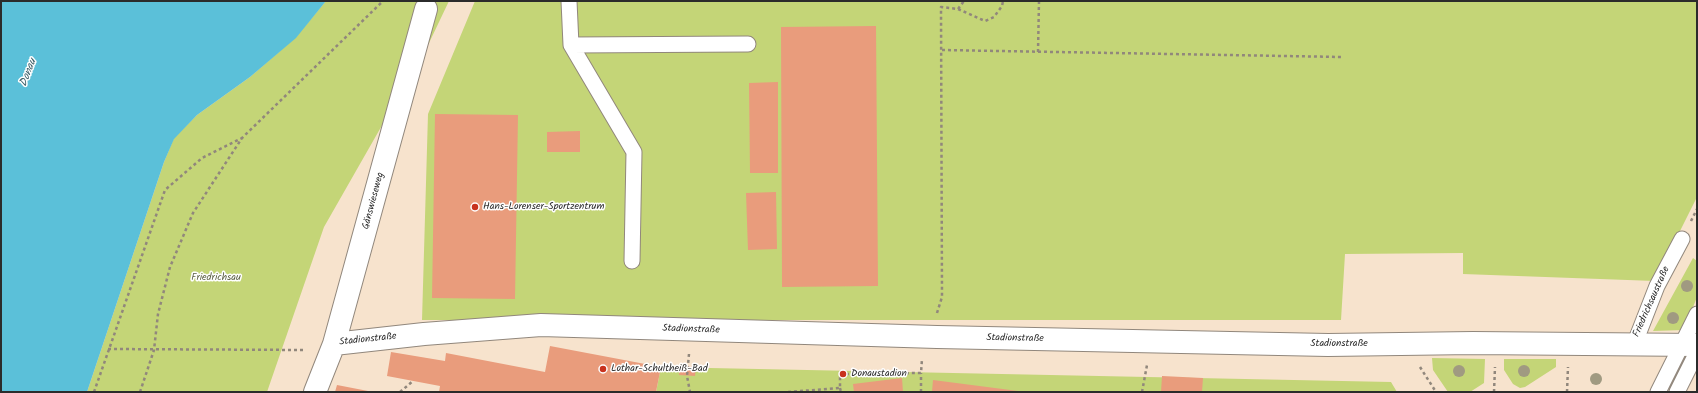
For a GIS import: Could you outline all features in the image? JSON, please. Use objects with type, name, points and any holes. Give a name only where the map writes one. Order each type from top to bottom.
[{"type":"street","name":"Gänswieseweg","points":[[315,392],[334,344],[426,9]]},
{"type":"street","name":"Stadionstraße","points":[[334,344],[424,334],[541,326],[1320,345],[1473,343],[1692,347]]},
{"type":"lane","points":[[569,1],[571,45],[634,152],[632,261]]},
{"type":"lane","points":[[571,45],[748,44]]},
{"type":"lane","name":"Friedrichsaustraße","points":[[1634,345],[1657,286],[1682,239]]},
{"type":"lane","points":[[1677,392],[1692,347],[1697,314]]},
{"type":"lane","points":[[1658,392],[1692,347]]},
{"type":"path","points":[[140,392],[154,350],[158,314],[170,267],[194,213],[242,138],[383,1]]},
{"type":"path","points":[[958,9],[964,1]]},
{"type":"path","points":[[937,313],[942,297],[941,7],[958,9],[986,22],[994,17],[1002,6],[1003,1]]},
{"type":"path","points":[[1038,52],[1039,1]]},
{"type":"path","points":[[942,50],[1342,57]]},
{"type":"path","points":[[94,392],[165,190],[202,158],[242,138]]},
{"type":"path","points":[[108,349],[306,350],[334,344]]},
{"type":"path","points":[[689,354],[687,376],[690,392]]},
{"type":"path","points":[[921,392],[922,357]]},
{"type":"path","points":[[1417,362],[1436,392]]},
{"type":"path","points":[[1142,392],[1147,363]]},
{"type":"path","points":[[1567,392],[1568,365]]},
{"type":"path","points":[[841,392],[840,374],[921,373]]},
{"type":"path","points":[[400,392],[413,381]]},
{"type":"path","points":[[788,392],[840,388]]},
{"type":"green space","name":"Friedrichsau","points":[[326,1],[449,1],[429,43],[324,227],[267,392],[87,392],[164,162],[174,138],[197,115],[250,77],[295,38]]},
{"type":"green space","points":[[475,1],[1697,1],[1697,197],[1655,281],[1463,274],[1463,253],[1345,254],[1341,320],[422,320],[428,114]]},
{"type":"green space","points":[[1693,258],[1697,261],[1697,297],[1684,330],[1653,331]]},
{"type":"green space","points":[[1432,358],[1485,359],[1484,383],[1470,392],[1448,392],[1433,370]]},
{"type":"green space","points":[[1504,359],[1556,359],[1556,367],[1525,387],[1520,388],[1513,384],[1504,370]]},
{"type":"green space","name":"Donaustadion","points":[[661,367],[1391,382],[1397,392],[656,392]]},
{"type":"water","name":"Donau","points":[[1,1],[326,1],[296,38],[250,77],[197,115],[174,139],[164,162],[87,392],[1,392]]},
{"type":"building","points":[[876,26],[878,286],[782,287],[781,27]]},
{"type":"building","points":[[778,82],[778,173],[750,173],[749,83]]},
{"type":"building","name":"Hans-Lorenser-Sportzentrum","points":[[435,114],[518,115],[515,299],[432,298]]},
{"type":"building","points":[[580,131],[580,152],[547,152],[547,132]]},
{"type":"building","points":[[776,192],[777,249],[748,250],[746,193]]},
{"type":"building","name":"Lothar-Schultheiß-Bad","points":[[550,346],[661,367],[656,392],[439,392],[440,386],[387,376],[391,352],[445,361],[446,353],[545,372]]},
{"type":"building","points":[[680,366],[696,367],[695,376],[679,375]]},
{"type":"building","points":[[1162,376],[1203,378],[1202,392],[1161,392]]},
{"type":"building","points":[[902,378],[903,392],[854,392],[853,384]]},
{"type":"building","name":"Donaustadion","points":[[933,380],[1018,391],[1018,392],[932,392]]},
{"type":"building","points":[[337,385],[368,391],[368,392],[335,392]]},
{"type":"place","name":"Hans-Lorenser-Sportzentrum","points":[[475,207]]},
{"type":"place","name":"Lothar-Schultheiß-Bad","points":[[603,369]]},
{"type":"place","name":"Donaustadion","points":[[843,374]]}]
